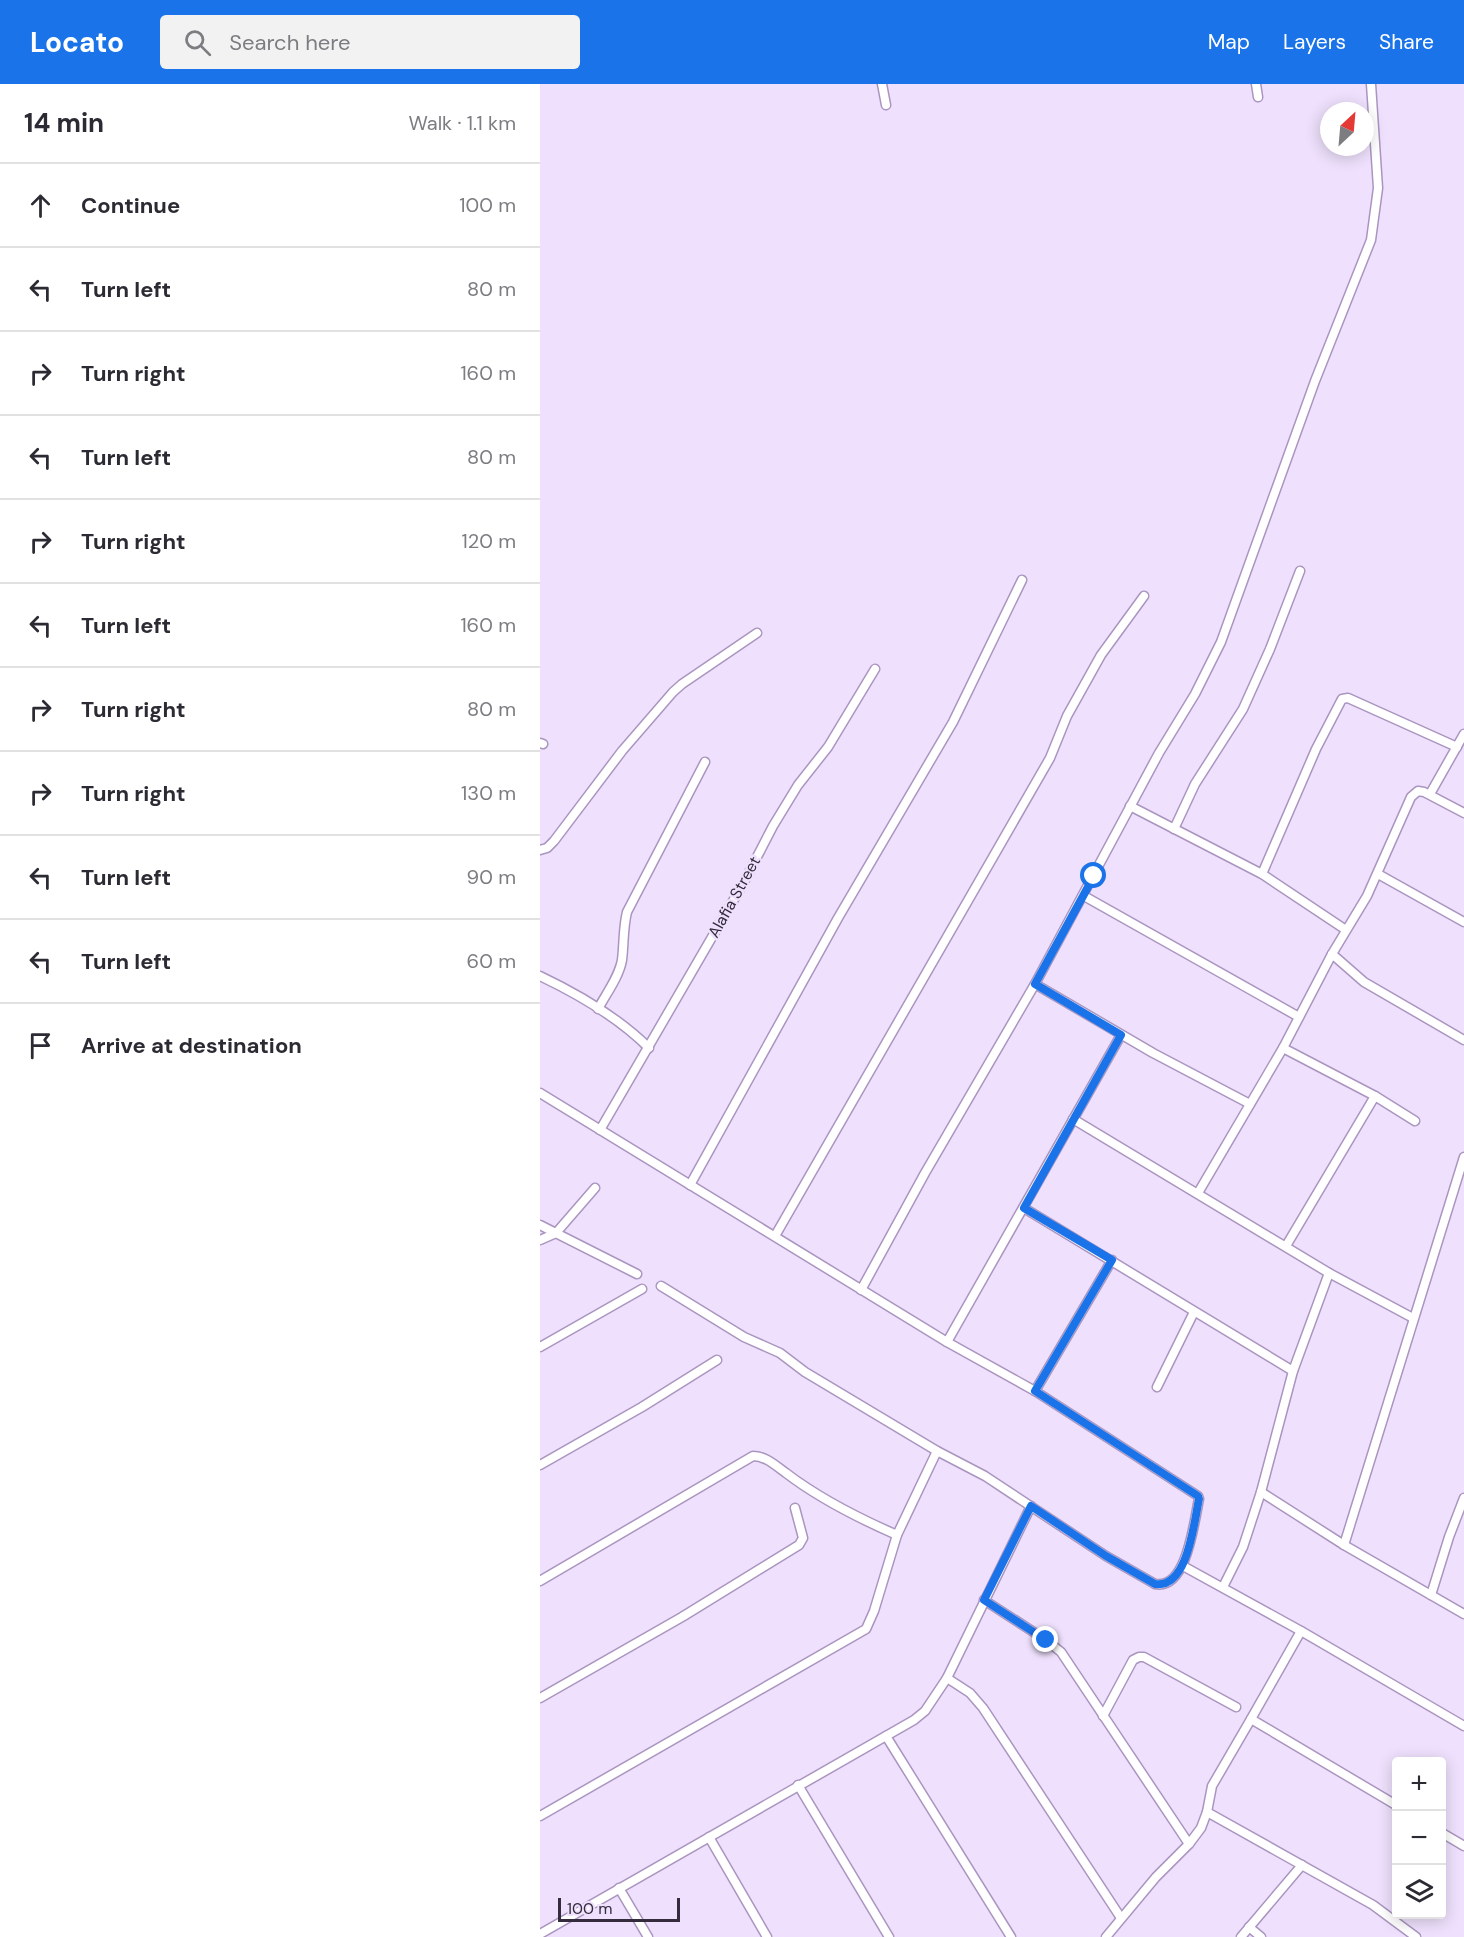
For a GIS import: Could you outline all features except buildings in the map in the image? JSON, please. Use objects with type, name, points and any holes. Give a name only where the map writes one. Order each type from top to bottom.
[{"type":"street","points":[[882,84],[886,105]]},
{"type":"street","points":[[1256,84],[1258,97]]},
{"type":"street","points":[[861,1290],[925,1173],[1084,896],[1130,806],[1195,694],[1221,642],[1315,381],[1371,240],[1378,188],[1371,84]]},
{"type":"street","points":[[1174,829],[1195,784],[1243,708],[1270,649],[1300,571]]},
{"type":"street","points":[[690,1185],[838,918],[953,722],[1022,580]]},
{"type":"street","points":[[775,1236],[1050,758],[1067,716],[1101,655],[1144,596]]},
{"type":"street","points":[[540,850],[554,841],[622,751],[673,692],[757,633]]},
{"type":"street","name":"Alafia Street","points":[[600,1130],[744,882],[773,826],[798,785],[828,747],[875,669]]},
{"type":"street","points":[[1262,874],[1316,748],[1342,699],[1348,698],[1457,747]]},
{"type":"street","points":[[1430,794],[1464,734]]},
{"type":"street","points":[[598,1009],[619,972],[622,962],[627,912],[705,762]]},
{"type":"street","points":[[1198,1193],[1283,1048],[1332,954],[1378,874],[1411,796],[1418,791],[1430,794],[1464,813]]},
{"type":"street","points":[[1130,806],[1262,874],[1346,930]]},
{"type":"street","points":[[1378,874],[1464,922]]},
{"type":"street","points":[[1084,896],[1299,1017]]},
{"type":"street","points":[[1332,954],[1364,982],[1464,1040]]},
{"type":"street","points":[[540,976],[632,1031],[649,1048]]},
{"type":"street","points":[[1035,984],[1121,1035],[1250,1104]]},
{"type":"street","points":[[947,1342],[1121,1035]]},
{"type":"street","points":[[1283,1048],[1375,1096],[1415,1121]]},
{"type":"street","points":[[540,1093],[947,1342],[1035,1391],[1198,1496],[1184,1566],[1167,1582],[1161,1585],[1155,1584],[1106,1556],[985,1476],[937,1451],[805,1372],[780,1353],[744,1337],[661,1286]]},
{"type":"street","points":[[1286,1246],[1375,1096]]},
{"type":"street","points":[[1074,1119],[1329,1273],[1413,1318]]},
{"type":"street","points":[[1344,1545],[1464,1157]]},
{"type":"street","points":[[540,1240],[555,1233],[595,1188]]},
{"type":"street","points":[[1024,1208],[1293,1371]]},
{"type":"street","points":[[540,1225],[638,1274]]},
{"type":"street","points":[[1035,1391],[1112,1260]]},
{"type":"street","points":[[1223,1587],[1243,1547],[1261,1492],[1293,1371],[1329,1273]]},
{"type":"street","points":[[540,1347],[642,1289]]},
{"type":"street","points":[[1157,1387],[1194,1312]]},
{"type":"street","points":[[540,1465],[642,1407],[717,1360]]},
{"type":"street","points":[[540,1816],[866,1629],[874,1611],[897,1535],[937,1451]]},
{"type":"street","points":[[540,1581],[753,1456],[766,1459],[790,1477],[856,1518],[897,1535]]},
{"type":"street","points":[[1261,1492],[1344,1545],[1464,1614]]},
{"type":"street","points":[[1431,1595],[1464,1498]]},
{"type":"street","points":[[540,1934],[914,1720],[925,1711],[947,1678],[1031,1506]]},
{"type":"street","points":[[540,1698],[682,1617],[799,1545],[803,1538],[795,1508]]},
{"type":"street","points":[[1184,1566],[1464,1726]]},
{"type":"street","points":[[984,1600],[1055,1646],[1189,1844]]},
{"type":"street","points":[[1106,1937],[1120,1918],[1201,1828],[1208,1812],[1212,1786],[1301,1631]]},
{"type":"street","points":[[1103,1716],[1134,1660],[1139,1657],[1144,1657],[1236,1707]]},
{"type":"street","points":[[947,1678],[970,1693],[983,1708],[1120,1918]]},
{"type":"street","points":[[1251,1719],[1392,1803]]},
{"type":"street","points":[[886,1736],[1011,1937]]},
{"type":"street","points":[[798,1785],[889,1937]]},
{"type":"street","points":[[1208,1812],[1385,1913],[1416,1937]]},
{"type":"street","points":[[1446,1835],[1464,1846]]},
{"type":"street","points":[[709,1837],[767,1937]]},
{"type":"street","points":[[1241,1937],[1302,1865]]},
{"type":"street","points":[[619,1888],[648,1937]]},
{"type":"street","points":[[1249,1928],[1261,1937]]},
{"type":"route","points":[[1046,1640],[984,1600],[1031,1506],[1106,1556],[1155,1584],[1161,1585],[1184,1566],[1199,1499],[1198,1496],[1035,1391],[1112,1260],[1024,1208],[1121,1035],[1035,984],[1094,876]]}]
